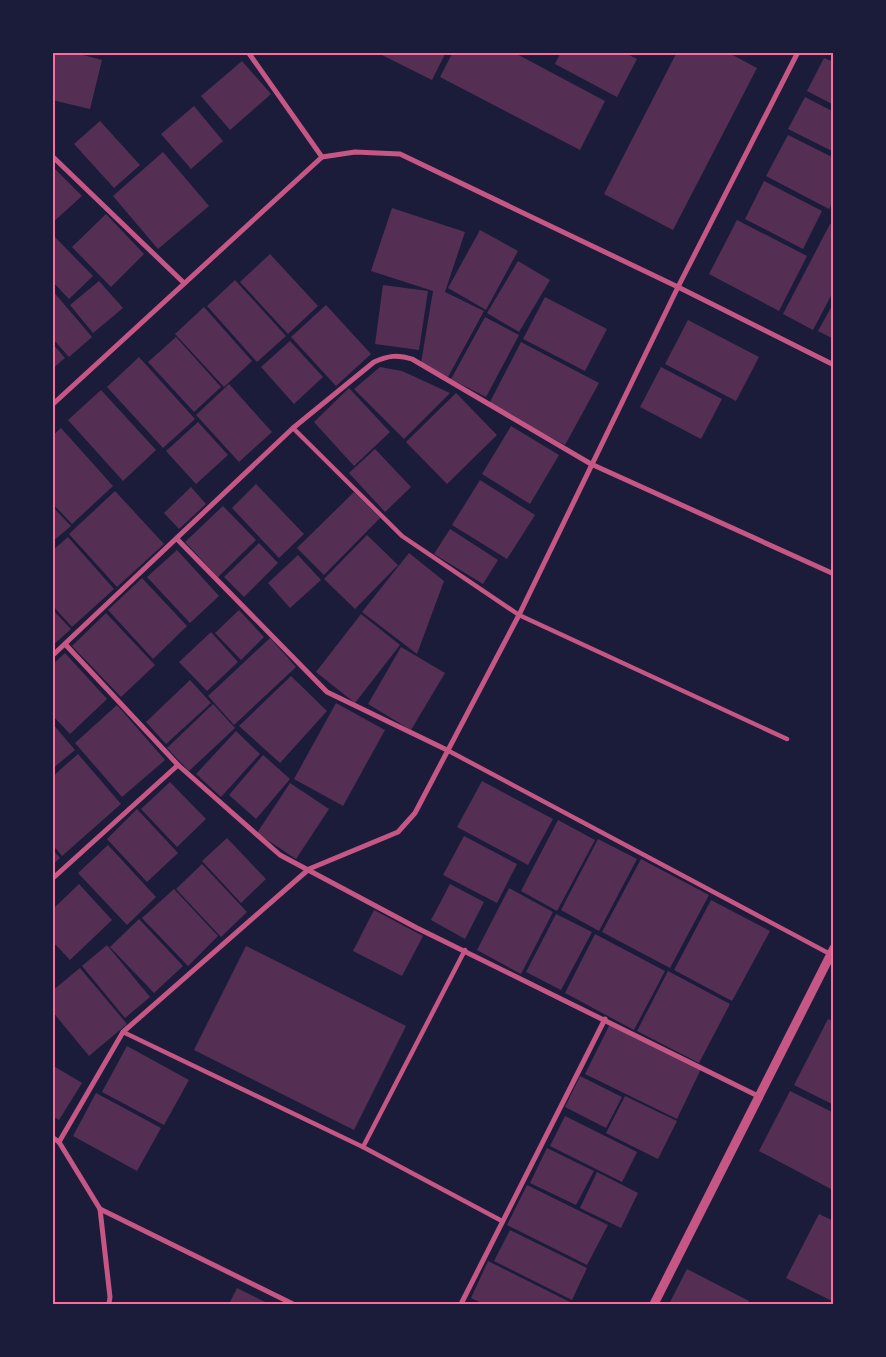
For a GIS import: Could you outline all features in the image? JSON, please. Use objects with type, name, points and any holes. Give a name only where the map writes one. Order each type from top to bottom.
[{"type":"street","points":[[248,52],[322,157]]},
{"type":"street","points":[[59,1142],[123,1032],[309,869],[398,832],[415,813],[519,615],[678,287],[798,52]]},
{"type":"street","points":[[52,405],[322,157],[355,152],[400,154],[678,287],[834,365]]},
{"type":"street","points":[[52,156],[184,283]]},
{"type":"street","points":[[52,656],[178,539],[293,428],[374,362],[387,356],[401,355],[421,364],[591,464],[834,574]]},
{"type":"street","points":[[293,428],[402,536],[519,615],[787,739]]},
{"type":"street","points":[[178,539],[328,692],[447,750],[832,951],[654,1304]]},
{"type":"street","points":[[65,644],[178,765],[280,855],[417,928],[758,1096]]},
{"type":"street","points":[[52,879],[178,765]]},
{"type":"street","points":[[363,1147],[465,950]]},
{"type":"street","points":[[461,1304],[605,1019]]},
{"type":"street","points":[[123,1032],[363,1147],[502,1221]]},
{"type":"street","points":[[52,1137],[59,1142],[100,1209],[110,1297],[109,1304]]},
{"type":"street","points":[[100,1209],[293,1304]]},
{"type":"building","points":[[52,52],[72,52],[102,60],[90,109],[52,100]]},
{"type":"building","points":[[376,52],[446,52],[432,80]]},
{"type":"building","points":[[453,52],[513,52],[605,101],[580,150],[440,77]]},
{"type":"building","points":[[561,52],[623,52],[637,59],[617,97],[555,64]]},
{"type":"building","points":[[677,52],[727,52],[757,68],[673,230],[604,194]]},
{"type":"building","points":[[824,58],[834,62],[834,105],[807,91]]},
{"type":"building","points":[[242,61],[271,94],[230,130],[201,96]]},
{"type":"building","points":[[805,97],[834,112],[834,152],[788,129]]},
{"type":"building","points":[[194,106],[223,141],[191,169],[161,134]]},
{"type":"building","points":[[100,121],[140,165],[114,188],[74,144]]},
{"type":"building","points":[[788,135],[834,158],[834,200],[829,209],[766,176]]},
{"type":"building","points":[[163,152],[209,206],[158,249],[113,196]]},
{"type":"building","points":[[52,166],[82,196],[52,223]]},
{"type":"building","points":[[764,181],[822,211],[803,249],[745,219]]},
{"type":"building","points":[[392,208],[465,232],[445,292],[484,311],[448,377],[421,363],[433,291],[371,271]]},
{"type":"building","points":[[106,214],[144,254],[111,287],[72,247]]},
{"type":"building","points":[[737,220],[807,256],[779,311],[709,274]]},
{"type":"building","points":[[830,224],[834,226],[834,290],[813,330],[783,314]]},
{"type":"building","points":[[480,230],[518,251],[486,310],[448,288]]},
{"type":"building","points":[[52,234],[93,276],[69,299],[52,281]]},
{"type":"building","points":[[270,254],[318,306],[288,334],[240,282]]},
{"type":"building","points":[[518,261],[550,280],[519,332],[487,313]]},
{"type":"building","points":[[235,280],[286,336],[257,362],[207,306]]},
{"type":"building","points":[[99,281],[123,308],[93,333],[70,305]]},
{"type":"building","points":[[383,285],[428,291],[419,350],[375,344]]},
{"type":"building","points":[[52,290],[92,337],[69,357],[52,338]]},
{"type":"building","points":[[545,297],[607,329],[585,371],[523,339]]},
{"type":"building","points":[[834,302],[834,339],[818,331]]},
{"type":"building","points":[[326,305],[371,354],[336,386],[291,337]]},
{"type":"building","points":[[204,307],[252,361],[224,387],[175,334]]},
{"type":"building","points":[[485,317],[519,335],[486,397],[451,379]]},
{"type":"building","points":[[688,320],[759,357],[736,401],[665,364]]},
{"type":"building","points":[[176,337],[221,387],[194,412],[148,362]]},
{"type":"building","points":[[290,341],[323,377],[294,404],[261,367]]},
{"type":"building","points":[[521,342],[599,383],[565,445],[489,404]]},
{"type":"building","points":[[52,343],[65,358],[52,369]]},
{"type":"building","points":[[139,357],[195,419],[163,448],[107,387]]},
{"type":"building","points":[[380,367],[402,371],[450,393],[404,439],[354,389]]},
{"type":"building","points":[[661,367],[722,399],[701,439],[640,407]]},
{"type":"building","points":[[229,384],[272,432],[239,462],[196,415]]},
{"type":"building","points":[[349,388],[390,432],[354,466],[314,422]]},
{"type":"building","points":[[101,390],[156,450],[123,481],[68,420]]},
{"type":"building","points":[[456,393],[497,435],[447,484],[406,442]]},
{"type":"building","points":[[198,422],[228,455],[196,484],[166,451]]},
{"type":"building","points":[[511,426],[559,455],[530,504],[482,474]]},
{"type":"building","points":[[61,428],[113,486],[72,524],[52,503],[52,436]]},
{"type":"building","points":[[375,449],[411,487],[385,512],[349,473]]},
{"type":"building","points":[[480,480],[535,515],[507,559],[452,525]]},
{"type":"building","points":[[256,484],[304,534],[279,558],[232,508]]},
{"type":"building","points":[[191,487],[206,504],[179,529],[164,513]]},
{"type":"building","points":[[115,491],[164,544],[117,587],[69,534]]},
{"type":"building","points":[[354,492],[380,518],[324,575],[297,548]]},
{"type":"building","points":[[52,506],[71,526],[52,542]]},
{"type":"building","points":[[223,506],[256,540],[218,577],[185,542]]},
{"type":"building","points":[[450,529],[498,560],[483,584],[434,554]]},
{"type":"building","points":[[367,535],[398,565],[355,609],[324,579]]},
{"type":"building","points":[[68,537],[114,589],[72,627],[52,605],[52,551]]},
{"type":"building","points":[[259,543],[278,563],[244,597],[224,577]]},
{"type":"building","points":[[177,550],[219,596],[190,623],[147,577]]},
{"type":"building","points":[[409,553],[444,581],[417,654],[362,612]]},
{"type":"building","points":[[298,555],[321,580],[290,608],[268,583]]},
{"type":"building","points":[[142,578],[187,626],[153,659],[108,610]]},
{"type":"building","points":[[52,609],[71,629],[52,646]]},
{"type":"building","points":[[239,610],[264,637],[241,660],[215,633]]},
{"type":"building","points":[[106,613],[155,665],[121,697],[72,646]]},
{"type":"building","points":[[361,614],[400,645],[355,703],[316,672]]},
{"type":"building","points":[[211,632],[238,662],[207,691],[179,662]]},
{"type":"building","points":[[270,638],[296,667],[234,725],[208,696]]},
{"type":"building","points":[[401,647],[445,673],[411,730],[368,704]]},
{"type":"building","points":[[65,653],[107,699],[70,734],[52,715],[52,665]]},
{"type":"building","points":[[291,676],[327,711],[280,763],[239,726]]},
{"type":"building","points":[[190,680],[211,703],[166,744],[146,722]]},
{"type":"building","points":[[336,703],[385,730],[343,806],[294,779]]},
{"type":"building","points":[[213,704],[235,728],[189,771],[167,748]]},
{"type":"building","points":[[117,705],[165,760],[122,797],[75,743]]},
{"type":"building","points":[[52,723],[75,750],[52,769]]},
{"type":"building","points":[[236,731],[260,754],[221,797],[196,774]]},
{"type":"building","points":[[78,754],[121,804],[62,856],[52,844],[52,777]]},
{"type":"building","points":[[263,755],[290,779],[256,819],[229,795]]},
{"type":"building","points":[[482,781],[553,819],[528,865],[457,827]]},
{"type":"building","points":[[170,782],[206,819],[177,847],[141,809]]},
{"type":"building","points":[[290,783],[329,809],[296,859],[257,833]]},
{"type":"building","points":[[137,809],[178,853],[147,882],[107,839]]},
{"type":"building","points":[[558,820],[595,840],[557,911],[521,891]]},
{"type":"building","points":[[464,836],[517,864],[497,903],[443,875]]},
{"type":"building","points":[[227,838],[266,879],[241,903],[202,861]]},
{"type":"building","points":[[598,839],[637,859],[599,931],[561,910]]},
{"type":"building","points":[[108,845],[156,897],[127,925],[78,873]]},
{"type":"building","points":[[52,849],[60,858],[52,865]]},
{"type":"building","points":[[641,859],[709,895],[670,968],[602,932]]},
{"type":"building","points":[[202,864],[247,912],[221,937],[176,889]]},
{"type":"building","points":[[79,884],[112,920],[70,960],[52,941],[52,910]]},
{"type":"building","points":[[450,884],[484,902],[465,939],[431,920]]},
{"type":"building","points":[[509,888],[553,912],[521,974],[477,950]]},
{"type":"building","points":[[174,889],[218,936],[188,966],[142,918]]},
{"type":"building","points":[[711,900],[770,931],[732,1001],[674,970]]},
{"type":"building","points":[[374,910],[423,936],[402,976],[353,951]]},
{"type":"building","points":[[556,914],[592,932],[561,990],[526,972]]},
{"type":"building","points":[[139,919],[183,966],[154,993],[110,947]]},
{"type":"building","points":[[595,934],[665,971],[634,1030],[565,993]]},
{"type":"building","points":[[107,945],[150,997],[125,1018],[82,966]]},
{"type":"building","points":[[246,946],[406,1026],[354,1130],[194,1050]]},
{"type":"building","points":[[80,968],[127,1024],[89,1056],[52,1011],[52,991]]},
{"type":"building","points":[[668,971],[730,1004],[699,1063],[637,1031]]},
{"type":"building","points":[[828,1019],[834,1022],[834,1105],[794,1085]]},
{"type":"building","points":[[610,1024],[701,1069],[677,1119],[585,1074]]},
{"type":"building","points":[[127,1046],[189,1080],[164,1125],[102,1092]]},
{"type":"building","points":[[52,1065],[82,1083],[59,1120],[52,1116]]},
{"type":"building","points":[[580,1076],[622,1097],[606,1128],[565,1107]]},
{"type":"building","points":[[790,1091],[834,1113],[834,1183],[831,1189],[759,1151]]},
{"type":"building","points":[[96,1093],[161,1128],[137,1171],[73,1136]]},
{"type":"building","points":[[625,1096],[677,1121],[658,1159],[606,1133]]},
{"type":"building","points":[[565,1116],[637,1152],[622,1182],[550,1146]]},
{"type":"building","points":[[547,1148],[594,1171],[576,1205],[530,1183]]},
{"type":"building","points":[[597,1172],[638,1193],[621,1228],[580,1208]]},
{"type":"building","points":[[527,1185],[608,1225],[587,1265],[507,1225]]},
{"type":"building","points":[[819,1214],[834,1221],[834,1302],[786,1278]]},
{"type":"building","points":[[510,1230],[587,1268],[572,1300],[494,1261]]},
{"type":"building","points":[[488,1261],[574,1304],[484,1304],[471,1298]]},
{"type":"building","points":[[687,1269],[749,1301],[747,1304],[669,1304]]},
{"type":"building","points":[[237,1288],[269,1304],[229,1304]]}]
